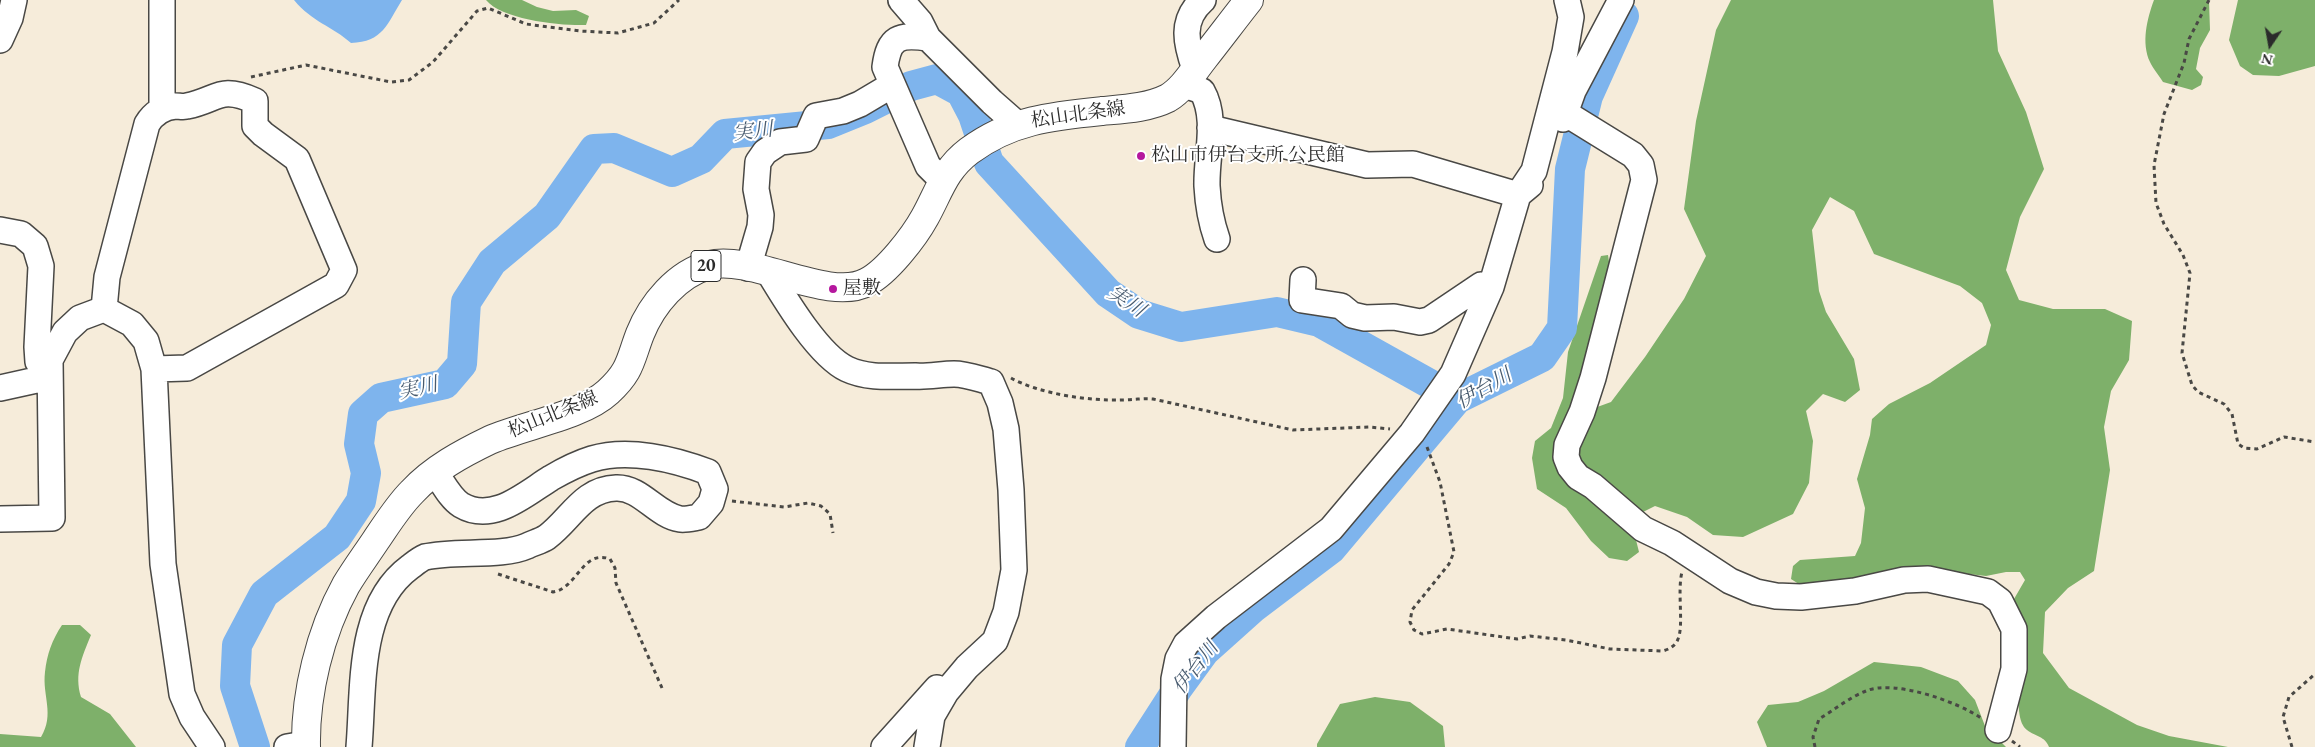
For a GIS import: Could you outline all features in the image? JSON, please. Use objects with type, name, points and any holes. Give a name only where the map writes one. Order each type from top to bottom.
[{"type":"main road","name":"松山北条線","points":[[300,746],[317,661],[334,612],[346,586],[400,506],[413,490],[435,472],[462,454],[492,439],[582,407],[604,396],[622,379],[633,358],[640,334],[653,310],[670,288],[691,272],[713,264],[758,269],[819,285],[844,288],[866,283],[910,241],[926,216],[942,180],[966,153],[997,133],[1017,124],[1041,118],[1150,105],[1170,97],[1190,77],[1249,0]]},
{"type":"street","points":[[0,40],[10,18],[14,0]]},
{"type":"street","points":[[162,0],[162,110]]},
{"type":"street","points":[[901,0],[920,22],[928,38],[992,102],[1017,124]]},
{"type":"street","points":[[1203,0],[1192,12],[1187,28],[1187,46],[1190,77],[1202,91],[1208,102],[1210,128],[1207,186],[1210,218],[1218,239]]},
{"type":"street","points":[[1173,747],[1174,678],[1178,659],[1186,644],[1216,617],[1332,529],[1420,440],[1453,374],[1491,288],[1518,195],[1534,171],[1565,52],[1571,17],[1567,0]]},
{"type":"street","points":[[1518,195],[1541,176],[1578,120],[1573,90],[1621,0]]},
{"type":"street","points":[[928,38],[902,36],[893,42],[887,52],[885,67],[928,166],[942,180]]},
{"type":"street","points":[[895,91],[843,112],[816,116],[806,139],[780,142],[765,152],[758,162],[756,189],[761,215],[758,269],[823,350],[846,369],[872,376],[931,377],[955,374],[991,382],[1000,403],[1006,429],[1011,490],[1014,570],[1006,612],[995,641],[967,667],[946,692],[932,716],[927,747]]},
{"type":"street","points":[[104,309],[107,277],[147,124],[153,115],[162,110],[175,106],[187,106],[221,93],[245,97],[255,101],[255,126],[296,159],[344,270],[336,286],[187,368],[154,369]]},
{"type":"street","points":[[1578,120],[1633,154],[1641,165],[1644,180],[1593,378],[1582,412],[1567,445],[1566,457],[1570,467],[1578,477],[1593,486],[1643,529],[1686,552],[1730,581],[1756,592],[1776,596],[1819,595],[1855,591],[1904,580],[1928,579],[1988,592],[2000,601],[2014,629],[2014,669],[1998,730]]},
{"type":"street","points":[[1210,128],[1367,165],[1413,164],[1518,195]]},
{"type":"street","points":[[0,230],[20,234],[35,246],[41,266],[38,362],[50,377]]},
{"type":"street","points":[[1303,280],[1302,300],[1342,306],[1352,314],[1365,318],[1394,316],[1420,322],[1429,320],[1481,285],[1491,288]]},
{"type":"street","points":[[0,519],[52,518],[50,360],[65,332],[80,318],[104,309],[132,324],[146,340],[154,369],[163,564],[182,694],[192,717],[212,747]]},
{"type":"street","points":[[0,388],[50,377]]},
{"type":"street","points":[[359,747],[366,657],[371,627],[386,590],[399,575],[423,558],[452,553],[518,550],[547,537],[577,507],[599,490],[619,488],[637,493],[661,511],[680,519],[699,517],[711,503],[715,489],[708,472],[686,464],[616,454],[592,460],[553,477],[512,504],[492,510],[475,511],[460,504],[435,472]]},
{"type":"street","points":[[884,747],[953,672],[967,667]]},
{"type":"path","points":[[221,93],[252,77],[306,65],[391,82],[409,80],[433,62],[477,11],[488,8],[526,24],[580,31],[618,33],[654,23],[679,0]]},
{"type":"path","points":[[2209,0],[2189,38],[2184,63],[2164,114],[2154,165],[2156,203],[2164,224],[2183,255],[2190,272],[2182,353],[2192,386],[2198,392],[2224,404],[2232,414],[2238,444],[2244,448],[2257,449],[2284,437],[2315,442]]},
{"type":"path","points":[[1005,374],[1040,391],[1060,395],[1122,400],[1137,398],[1153,400],[1293,430],[1369,427],[1420,440],[1440,482],[1454,552],[1448,564],[1412,610],[1410,622],[1414,630],[1422,634],[1447,629],[1517,639],[1530,636],[1566,640],[1610,650],[1663,651],[1671,648],[1678,639],[1679,586],[1686,552]]},
{"type":"path","points":[[713,495],[728,500],[784,507],[808,503],[821,506],[830,514],[833,534]]},
{"type":"path","points":[[489,571],[553,592],[560,591],[569,586],[591,559],[601,556],[610,559],[615,568],[616,583],[662,688]]},
{"type":"path","points":[[2292,747],[2284,717],[2289,697],[2315,674]]},
{"type":"path","points":[[1815,747],[1814,737],[1819,719],[1867,690],[1894,687],[1967,709],[1998,730]]},
{"type":"green space","points":[[486,0],[522,0],[537,7],[553,11],[576,10],[589,16],[586,25],[548,23],[518,17],[494,7]]},
{"type":"green space","points":[[1731,0],[1993,0],[1998,51],[2026,112],[2044,169],[2020,217],[2006,270],[2019,300],[2053,309],[2105,309],[2132,321],[2129,360],[2111,391],[2104,427],[2110,470],[2094,571],[2068,588],[2045,612],[2043,653],[2069,688],[2137,725],[2169,736],[2228,747],[2049,747],[2043,739],[2027,730],[2020,719],[2018,695],[2003,680],[2001,661],[2016,613],[2014,599],[2025,580],[2020,572],[2006,572],[1986,576],[1951,572],[1805,588],[1791,579],[1793,566],[1800,560],[1855,556],[1861,543],[1865,508],[1857,479],[1870,435],[1872,419],[1889,404],[1930,383],[1986,345],[1991,325],[1982,303],[1960,286],[1874,254],[1854,211],[1830,197],[1812,230],[1819,291],[1826,312],[1854,359],[1860,390],[1845,402],[1823,394],[1806,411],[1813,441],[1809,483],[1793,514],[1743,537],[1713,535],[1687,517],[1655,506],[1639,514],[1635,536],[1639,552],[1627,561],[1609,558],[1591,541],[1566,508],[1537,489],[1532,458],[1535,441],[1551,428],[1563,398],[1568,352],[1601,256],[1608,255],[1610,268],[1589,410],[1611,402],[1645,357],[1684,299],[1706,256],[1684,209],[1696,121],[1716,30]]},
{"type":"green space","points":[[2154,0],[2209,0],[2210,30],[2200,48],[2196,69],[2203,77],[2201,85],[2192,90],[2163,82],[2147,55],[2145,39],[2147,23]]},
{"type":"green space","points":[[2238,0],[2315,0],[2315,66],[2279,76],[2253,75],[2240,66],[2229,40]]},
{"type":"green space","points":[[62,625],[80,625],[91,635],[82,658],[79,673],[78,681],[81,697],[110,714],[136,747],[0,747],[0,734],[41,737],[45,729],[48,713],[45,681],[46,665],[55,636]]},
{"type":"green space","points":[[1874,662],[1921,667],[1958,681],[1975,700],[1985,726],[2006,747],[1767,747],[1757,722],[1768,705],[1798,702],[1824,691]]},
{"type":"green space","points":[[1375,697],[1410,702],[1443,726],[1445,747],[1317,747],[1340,704]]},
{"type":"water","points":[[294,0],[402,0],[383,30],[370,39],[351,43],[308,14]]},
{"type":"waterway","name":"伊台川","points":[[1140,747],[1178,688],[1205,651],[1253,608],[1331,549],[1457,399],[1542,357],[1562,328],[1570,169],[1588,96],[1624,16]]},
{"type":"waterway","name":"実川","points":[[255,747],[235,686],[237,645],[264,594],[337,537],[361,501],[366,473],[359,444],[363,414],[381,398],[445,384],[462,364],[466,302],[492,262],[547,216],[594,149],[614,148],[672,172],[701,159],[725,134],[828,124],[865,109],[911,86],[937,79],[961,92],[973,115],[989,163],[1108,293],[1139,314],[1181,327],[1277,312],[1319,322],[1457,399]]},
{"type":"place","name":"松山市伊台支所 公民館","points":[[1141,156]]},
{"type":"place","name":"屋敷","points":[[833,289]]}]
